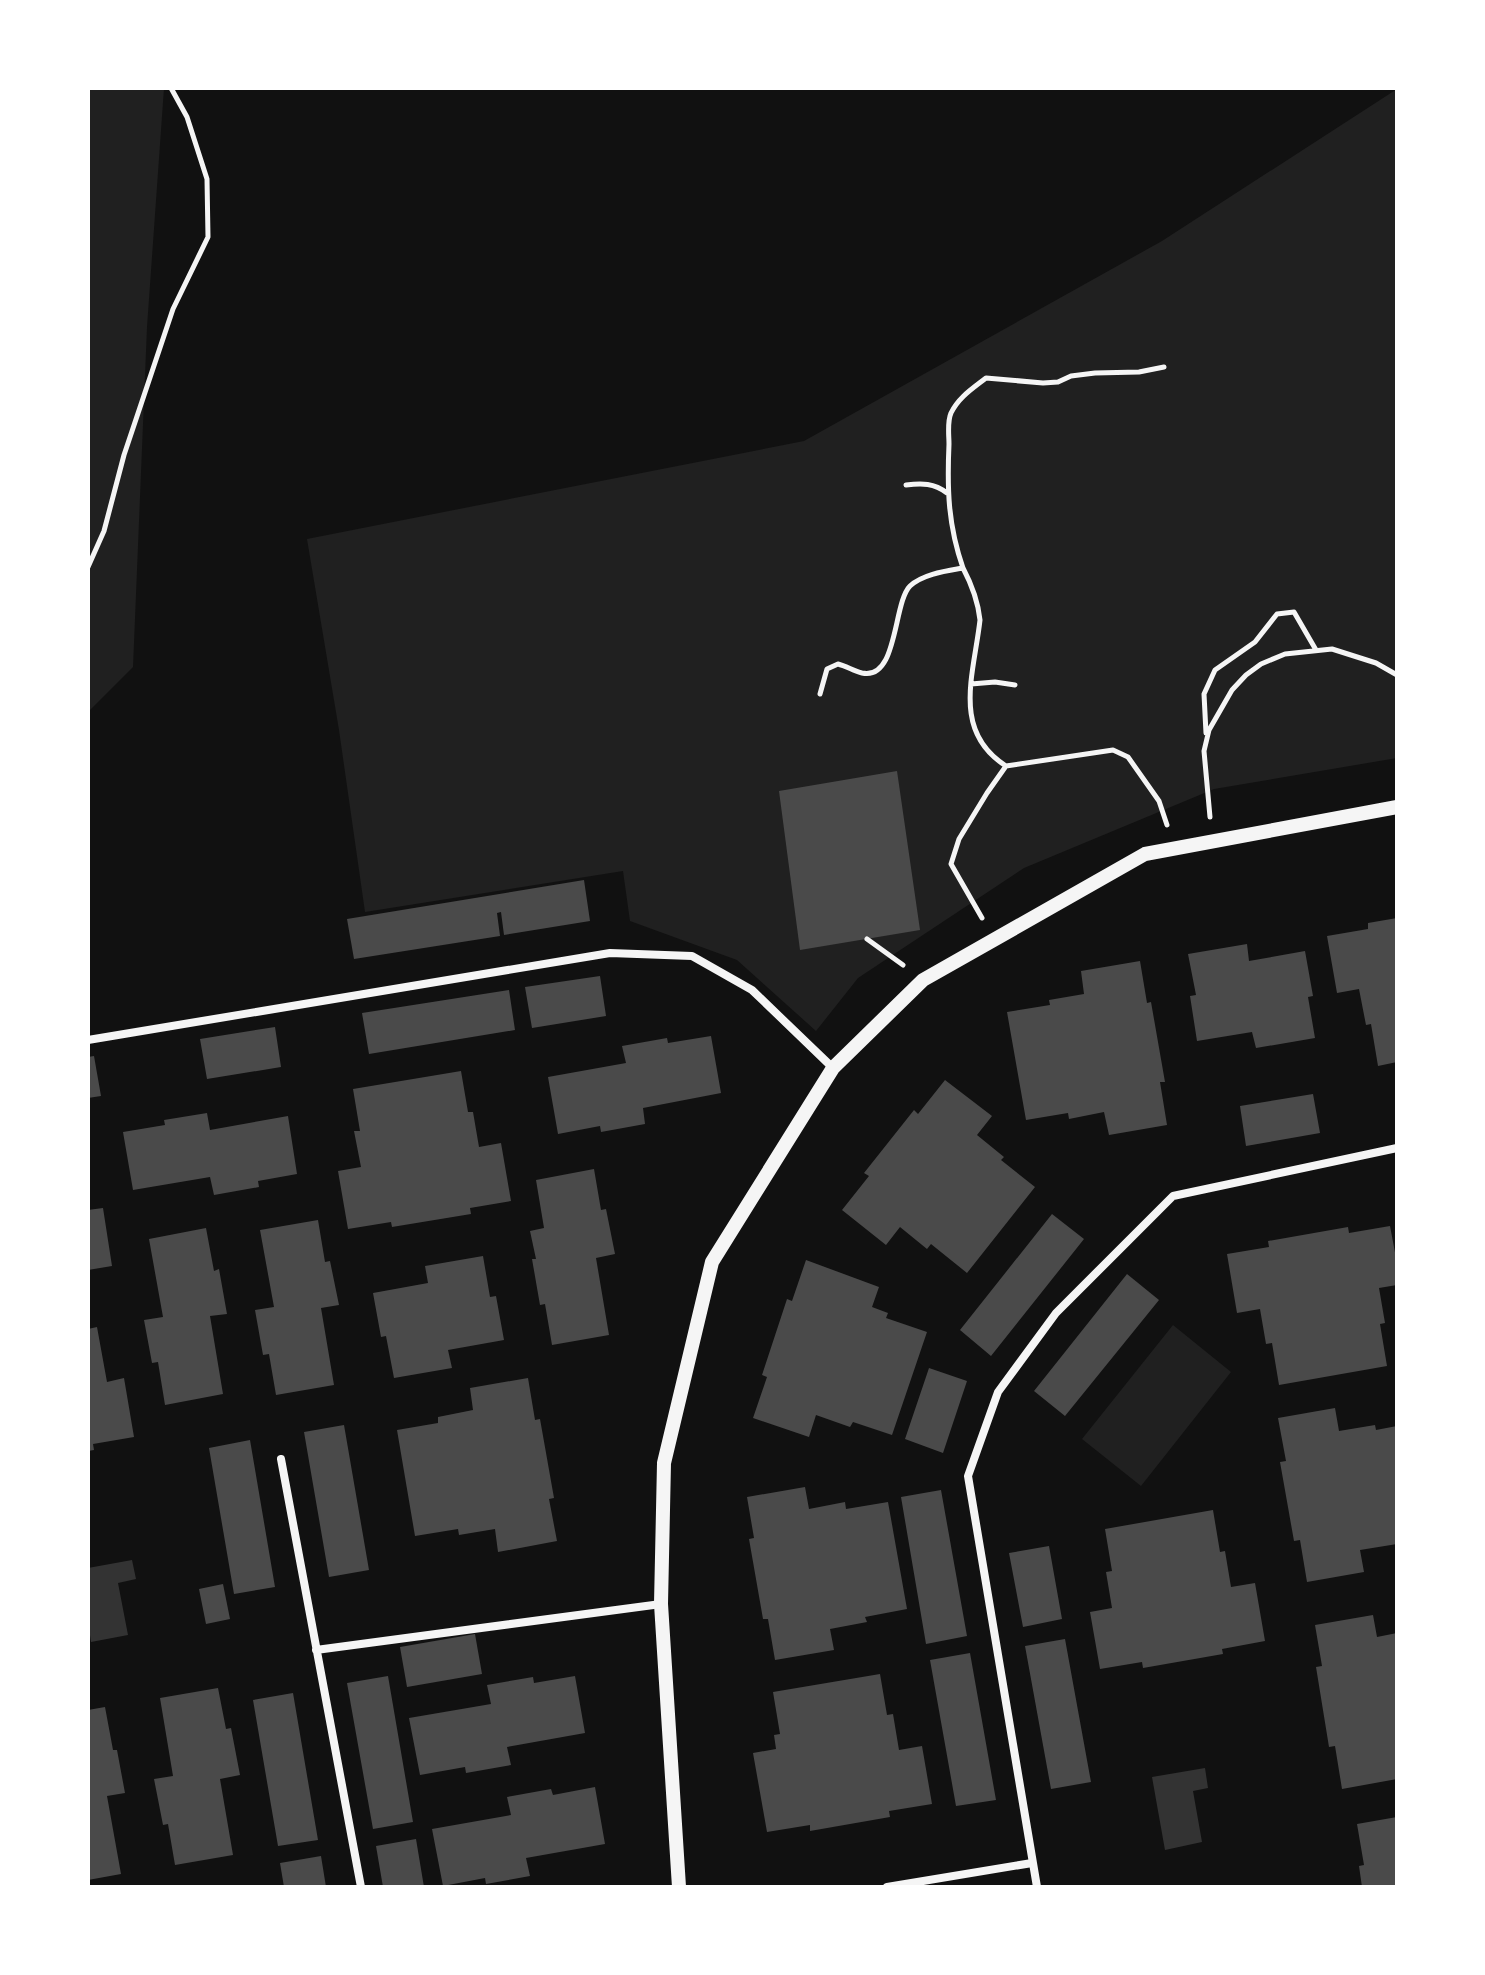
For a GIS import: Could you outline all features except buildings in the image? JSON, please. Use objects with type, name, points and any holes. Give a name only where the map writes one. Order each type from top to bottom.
[{"type":"street","points":[[679,1887],[661,1604],[664,1463],[712,1262],[833,1068],[923,980],[1145,854],[1397,807]]},
{"type":"street","points":[[88,1040],[610,953],[692,956],[752,990],[833,1068]]},
{"type":"street","points":[[1037,1887],[968,1476],[998,1392],[1056,1313],[1173,1196],[1397,1148]]},
{"type":"street","points":[[281,1459],[361,1887]]},
{"type":"street","points":[[316,1650],[661,1604]]},
{"type":"street","points":[[887,1887],[1032,1863]]},
{"type":"path","points":[[88,567],[104,531],[124,455],[173,309],[208,237],[207,179],[187,117],[171,88]]},
{"type":"path","points":[[1164,367],[1139,372],[1071,376],[1058,382],[1043,383],[986,378],[961,398],[950,417],[948,493],[955,546],[971,584],[980,620],[969,701],[972,725],[981,741],[995,759],[1006,766],[1113,750],[1122,753],[1159,801],[1175,849]]},
{"type":"path","points":[[906,485],[924,483],[938,486],[948,493]]},
{"type":"path","points":[[820,694],[827,669],[838,664],[860,673],[870,673],[883,664],[908,588],[919,580],[963,568]]},
{"type":"path","points":[[1206,741],[1204,694],[1215,670],[1255,642],[1277,614],[1294,612],[1316,650]]},
{"type":"path","points":[[1213,841],[1204,751],[1216,715],[1246,675],[1261,664],[1285,654],[1332,649],[1376,663],[1397,675]]},
{"type":"path","points":[[971,684],[995,682],[1015,685]]},
{"type":"path","points":[[994,940],[951,864],[959,839],[1006,766]]},
{"type":"path","points":[[867,939],[923,980]]},
{"type":"shaded area","points":[[88,88],[164,88],[147,327],[133,667],[88,712]]},
{"type":"shaded area","points":[[1397,89],[1397,758],[1214,789],[1024,868],[858,978],[816,1031],[737,960],[630,921],[623,871],[365,912],[307,539],[804,441],[1162,241]]},
{"type":"shaded area","points":[[1173,1325],[1231,1372],[1141,1486],[1082,1439]]},
{"type":"shaded area","points":[[132,1560],[136,1579],[118,1583],[128,1635],[91,1642],[88,1568]]},
{"type":"shaded area","points":[[1205,1768],[1208,1788],[1193,1791],[1202,1842],[1165,1850],[1152,1777]]}]
